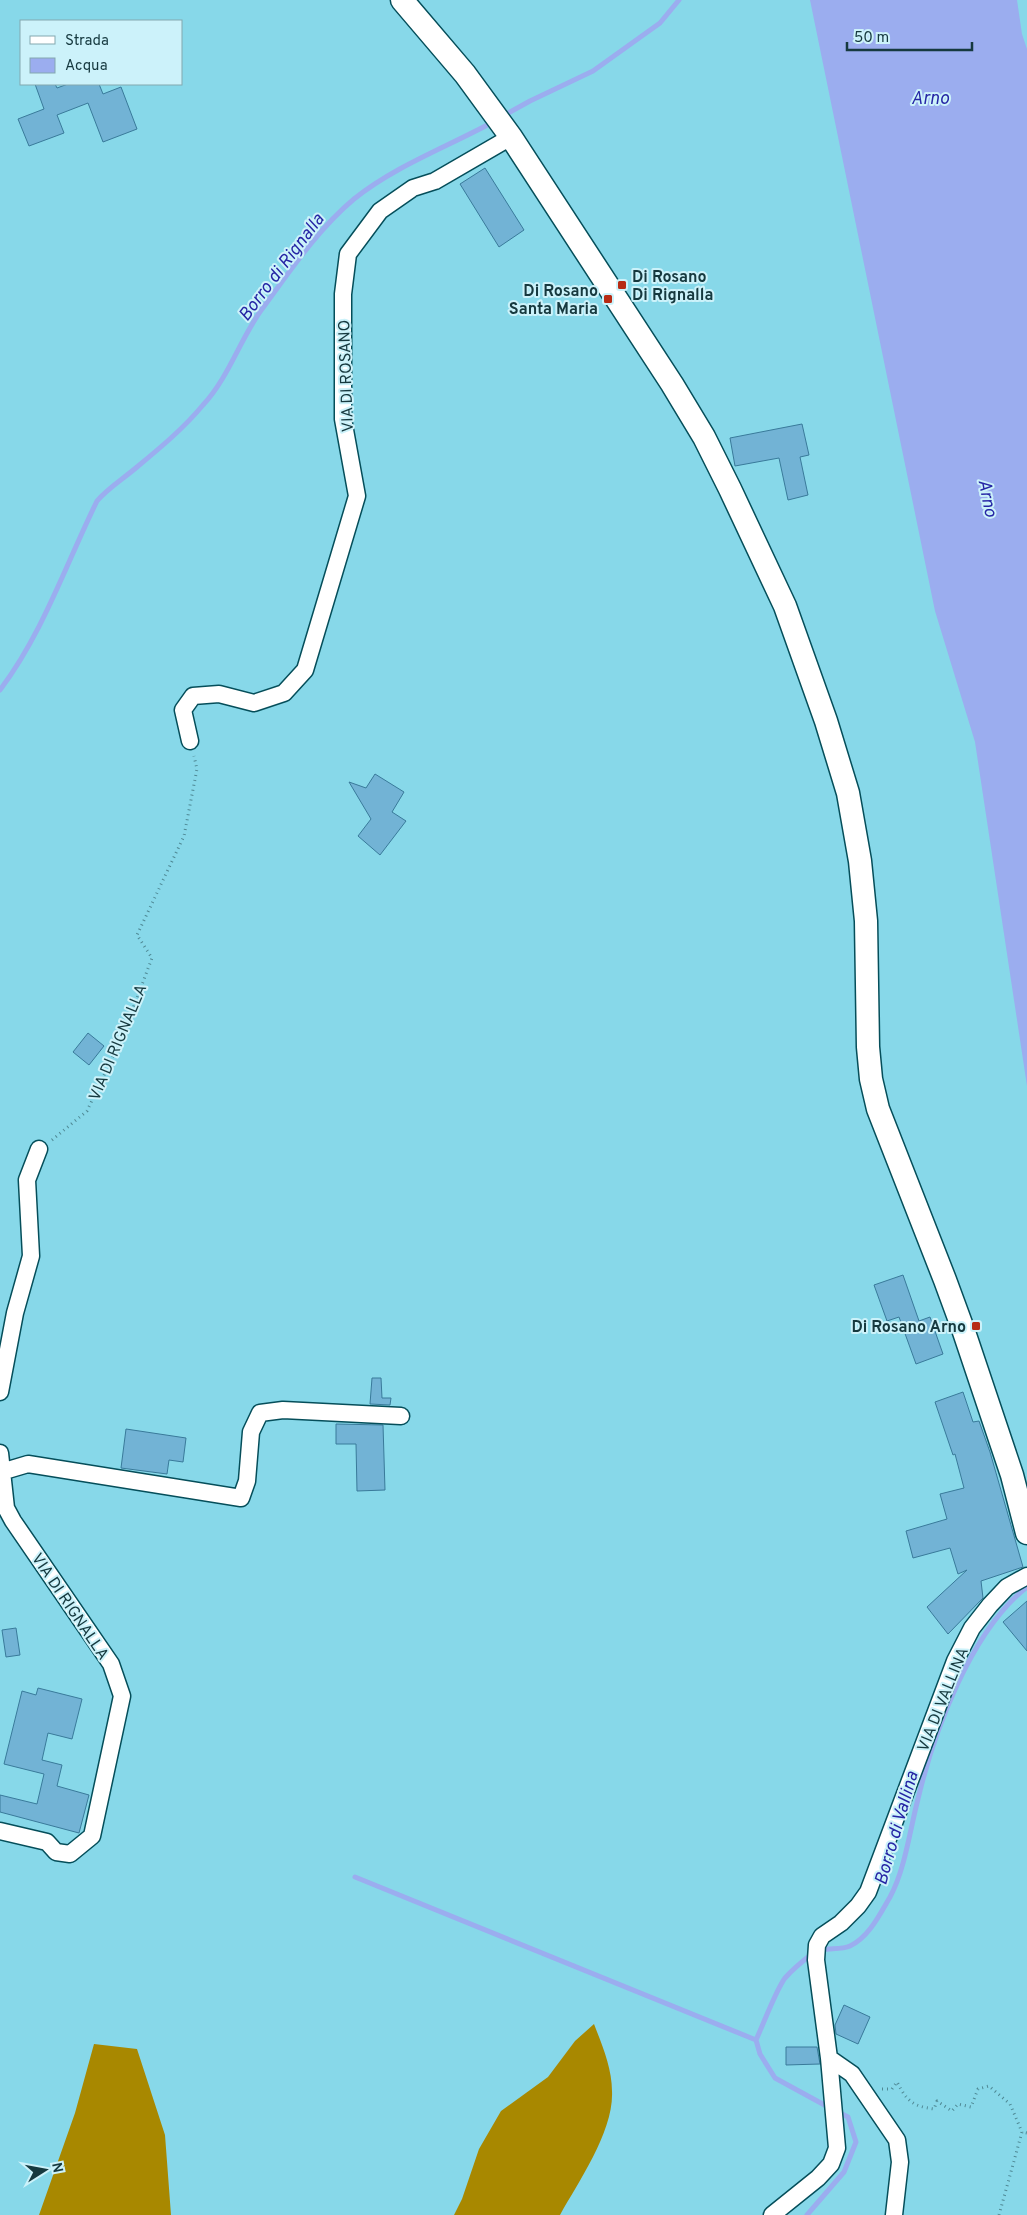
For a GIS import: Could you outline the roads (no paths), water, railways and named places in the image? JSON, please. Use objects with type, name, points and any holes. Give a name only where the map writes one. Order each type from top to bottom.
[{"type":"main road","points":[[402,0],[465,74],[502,125],[672,384],[704,437],[752,533],[788,615],[826,720],[848,793],[860,861],[866,921],[868,1047],[871,1079],[878,1109],[963,1330],[1012,1475],[1027,1533]]},
{"type":"street","name":"VIA DI ROSANO","points":[[190,740],[183,710],[193,696],[219,694],[254,703],[284,693],[305,670],[358,496],[343,419],[343,294],[348,254],[380,212],[413,188],[435,181],[502,125]]},
{"type":"street","points":[[0,1392],[14,1313],[31,1256],[27,1180],[39,1149]]},
{"type":"street","points":[[1,1472],[28,1464],[241,1498],[247,1482],[251,1432],[260,1413],[283,1410],[401,1416]]},
{"type":"street","name":"VIA DI RIGNALLA","points":[[0,1453],[6,1508],[111,1664],[122,1696],[92,1836],[70,1854],[56,1852],[46,1842],[0,1832]]},
{"type":"street","name":"VIA DI VALLINA","points":[[772,2215],[818,2178],[831,2164],[838,2148],[816,1953],[822,1936],[841,1923],[858,1906],[868,1892],[955,1661],[972,1628],[1007,1587],[1027,1576]]},
{"type":"street","points":[[829,2058],[852,2074],[897,2140],[900,2162],[894,2215]]},
{"type":"water","name":"Arno","points":[[810,0],[1017,0],[1022,34],[1027,49],[1027,1086],[975,742],[935,611]]},
{"type":"waterway","name":"Borro di Rignalla","points":[[503,116],[593,71],[660,23],[679,0]]},
{"type":"waterway","name":"Borro di Rignalla","points":[[0,690],[29,645],[41,622],[97,501],[172,437],[212,394],[262,309],[328,223],[370,187],[404,167],[493,122]]},
{"type":"waterway","name":"Borro di Vallina","points":[[830,2108],[775,2078],[760,2054],[756,2040],[785,1978],[813,1953],[826,1949],[846,1947],[857,1942],[873,1925],[882,1911],[900,1875],[925,1772],[934,1743],[958,1684],[972,1655],[989,1629],[1007,1606],[1027,1587]]},
{"type":"waterway","points":[[355,1877],[756,2040]]},
{"type":"waterway","name":"Borro di Vallina","points":[[807,2215],[844,2172],[856,2142],[848,2117],[838,2112]]},
{"type":"place","name":"Di Rosano Di Rignalla","points":[[622,285]]},
{"type":"place","name":"Di Rosano Santa Maria","points":[[608,299]]},
{"type":"place","name":"Di Rosano Arno","points":[[976,1326]]}]
